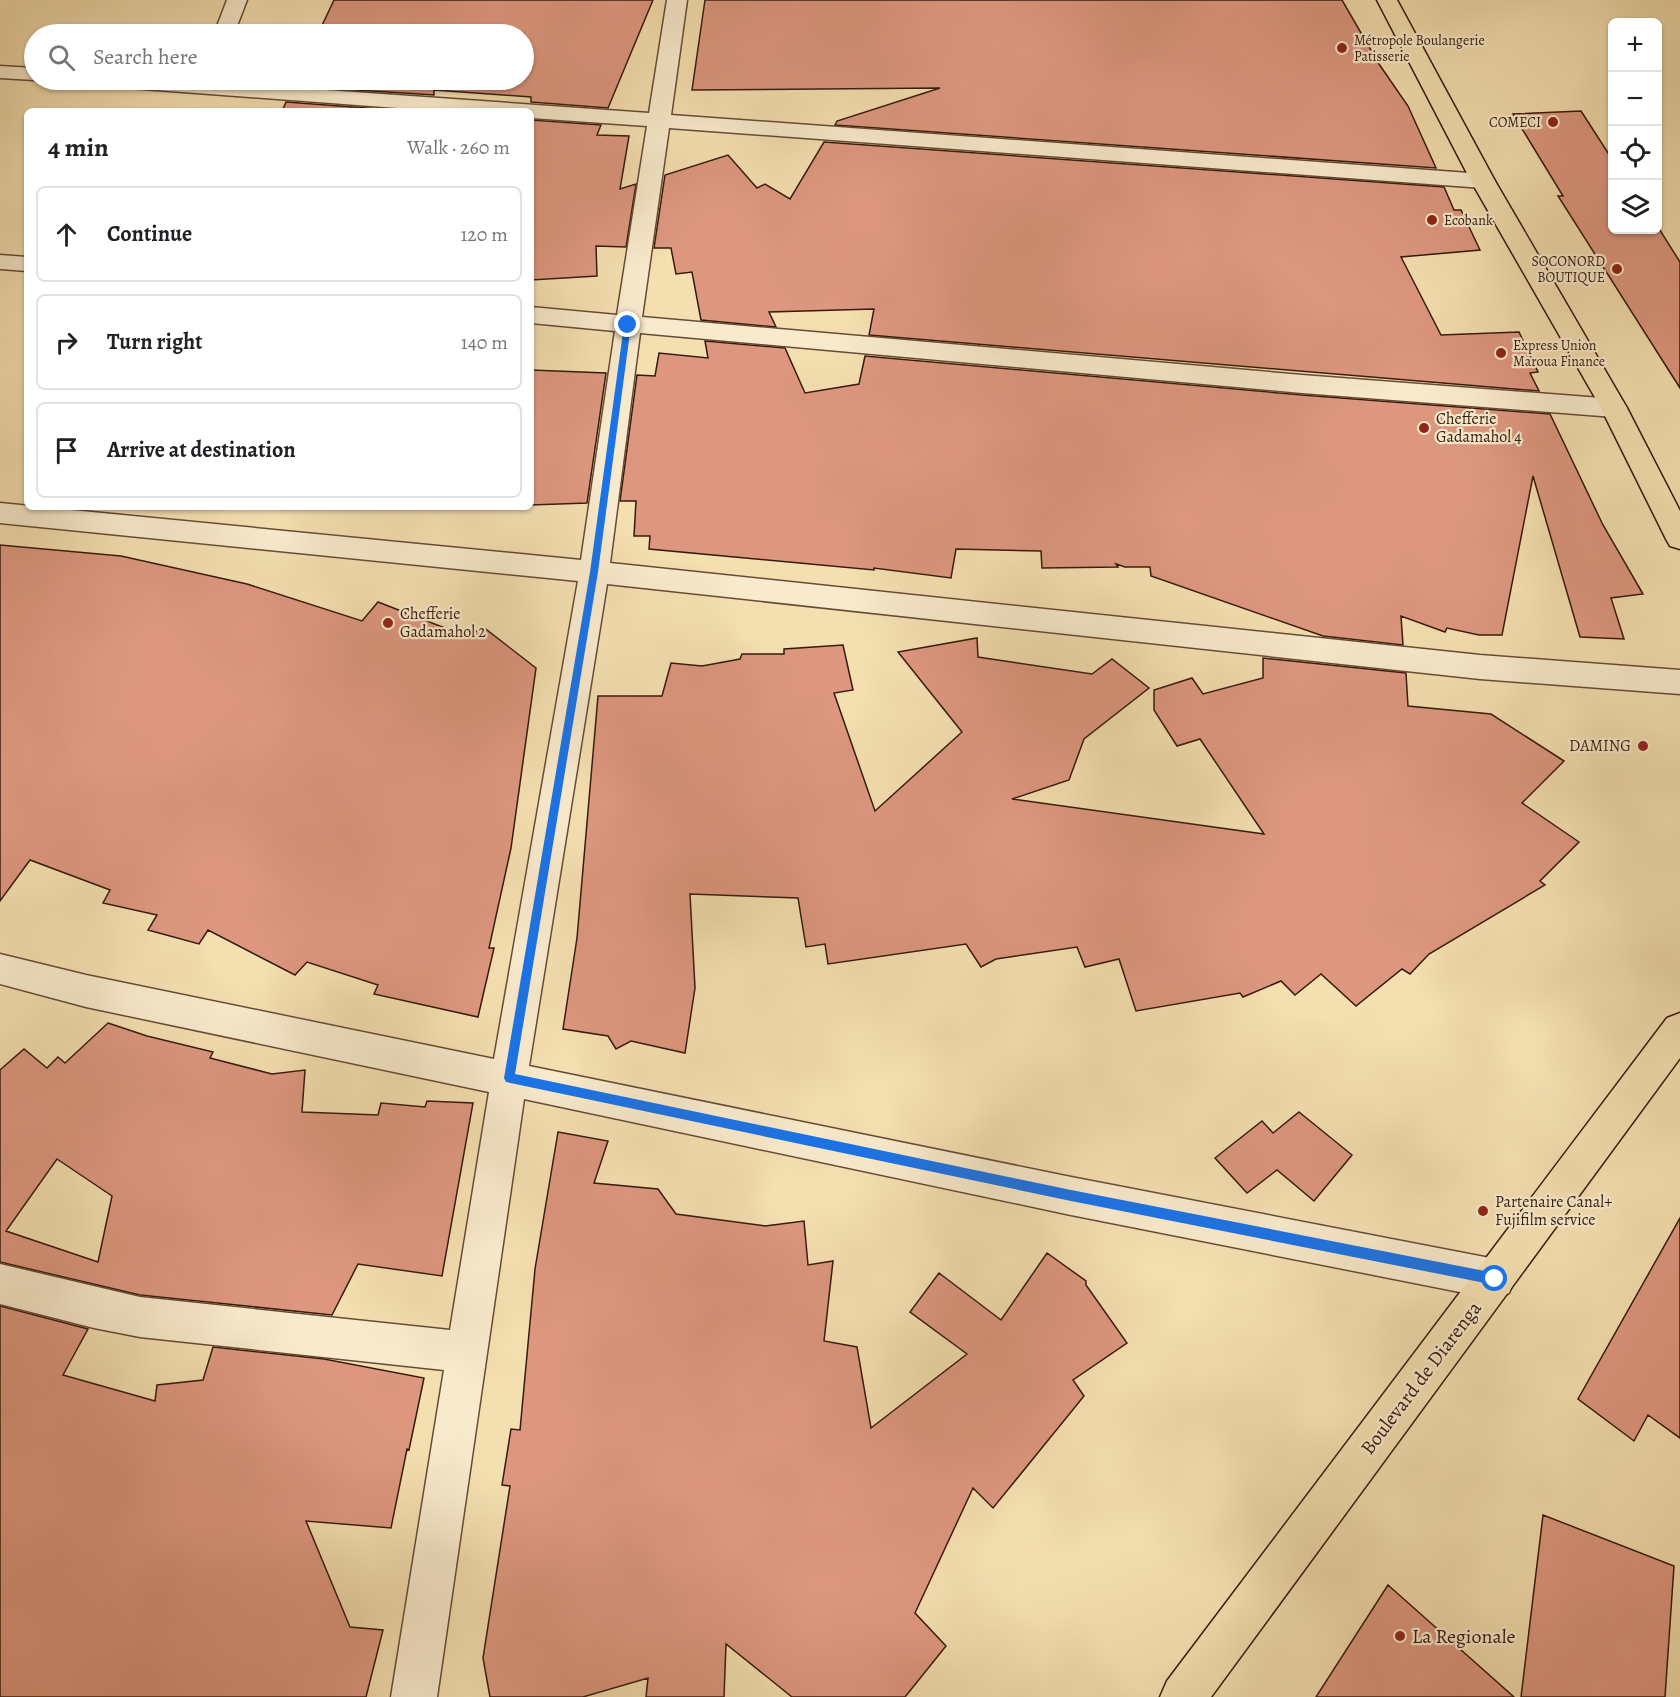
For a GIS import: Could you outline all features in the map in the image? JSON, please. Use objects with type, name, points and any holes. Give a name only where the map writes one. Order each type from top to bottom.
[{"type":"main road","points":[[1387,0],[1483,181],[1614,408],[1680,539]]},
{"type":"main road","name":"Boulevard de Diarenga","points":[[1183,1697],[1680,1029]]},
{"type":"street","points":[[228,24],[237,0]]},
{"type":"street","points":[[414,1697],[509,1078],[594,572],[628,325],[677,0]]},
{"type":"street","points":[[0,72],[24,73]]},
{"type":"street","points":[[292,90],[511,108]]},
{"type":"street","points":[[534,110],[1483,181]]},
{"type":"street","points":[[0,262],[24,264]]},
{"type":"street","points":[[534,315],[1302,384],[1614,408]]},
{"type":"street","points":[[0,513],[594,572],[1480,667],[1680,682]]},
{"type":"street","points":[[0,969],[86,991],[1071,1196],[1495,1279]]},
{"type":"street","points":[[0,1284],[140,1317],[468,1353]]},
{"type":"building","points":[[334,0],[653,0],[608,108],[531,102],[531,97],[434,90],[534,90],[534,24],[323,24]]},
{"type":"building","points":[[705,0],[1342,0],[1379,64],[1408,106],[1436,168],[835,125],[837,121],[940,88],[692,90]]},
{"type":"building","points":[[356,90],[434,90],[434,95]]},
{"type":"building","points":[[286,102],[367,108],[283,108]]},
{"type":"building","points":[[1581,111],[1608,153],[1608,234],[1662,233],[1680,262],[1680,388],[1558,196],[1563,196],[1513,114]]},
{"type":"building","points":[[534,120],[601,125],[597,135],[629,136],[620,189],[636,184],[626,247],[596,246],[597,276],[534,280]]},
{"type":"building","points":[[824,142],[1444,187],[1454,210],[1461,210],[1480,250],[1401,257],[1441,335],[1519,332],[1538,372],[1530,373],[1539,391],[869,335],[874,309],[769,312],[776,327],[701,320],[692,272],[676,274],[671,248],[654,248],[665,175],[728,155],[757,188],[765,184],[790,199]]},
{"type":"building","points":[[705,341],[785,348],[805,393],[859,384],[865,356],[1302,395],[1550,414],[1603,525],[1643,594],[1611,598],[1624,639],[1580,637],[1533,476],[1502,635],[1479,635],[1447,628],[1445,632],[1401,616],[1403,645],[1323,636],[1151,576],[1150,567],[1125,567],[1116,564],[1118,567],[1042,568],[1041,551],[956,549],[951,578],[874,568],[874,570],[649,549],[650,536],[634,536],[636,501],[620,501],[637,375],[655,376],[659,353],[708,358]]},
{"type":"building","points":[[534,370],[606,373],[587,503],[534,505]]},
{"type":"building","points":[[0,545],[121,556],[247,584],[362,621],[378,602],[468,637],[483,627],[536,668],[511,848],[489,948],[494,948],[478,1017],[374,994],[378,985],[307,962],[295,975],[208,930],[199,944],[148,930],[157,915],[103,903],[110,890],[30,860],[0,901]]},
{"type":"building","points":[[977,638],[978,657],[1092,674],[1112,659],[1149,688],[1084,739],[1069,780],[1012,799],[1264,834],[1200,739],[1177,746],[1154,710],[1154,690],[1192,678],[1203,694],[1263,678],[1263,658],[1406,673],[1408,706],[1491,714],[1564,761],[1522,803],[1579,842],[1540,881],[1545,885],[1429,954],[1410,974],[1402,969],[1356,1006],[1321,974],[1295,995],[1281,981],[1243,997],[1240,993],[1136,1011],[1119,959],[1085,967],[1077,947],[996,959],[981,967],[966,944],[828,964],[825,944],[806,947],[798,898],[690,894],[695,988],[685,1053],[631,1041],[616,1049],[608,1036],[563,1029],[577,938],[598,696],[662,696],[671,663],[702,666],[740,659],[742,654],[784,654],[784,649],[843,645],[853,690],[834,693],[875,811],[962,732],[898,652]]},
{"type":"building","points":[[108,1023],[147,1036],[213,1052],[210,1058],[272,1074],[305,1070],[302,1112],[378,1115],[381,1103],[425,1107],[427,1101],[473,1103],[442,1276],[358,1264],[332,1315],[140,1295],[0,1262],[0,1070],[24,1049],[47,1068],[58,1057],[65,1063]],"holes":[[[57,1159],[112,1196],[98,1262],[6,1231]]]},
{"type":"building","points":[[1299,1112],[1352,1155],[1314,1201],[1277,1170],[1247,1193],[1215,1158],[1262,1121],[1273,1133]]},
{"type":"building","points":[[558,1132],[608,1141],[594,1183],[658,1189],[676,1214],[765,1226],[804,1221],[808,1265],[833,1261],[824,1341],[857,1347],[871,1428],[967,1354],[910,1312],[939,1273],[1001,1320],[1047,1253],[1086,1281],[1086,1285],[1127,1343],[1073,1380],[1084,1396],[993,1508],[973,1488],[915,1613],[946,1646],[905,1697],[792,1697],[726,1644],[724,1697],[646,1697],[648,1678],[583,1697],[490,1697],[483,1658],[510,1486],[502,1485],[511,1429],[520,1430],[535,1269]]},
{"type":"building","points":[[1680,1218],[1680,1438],[1648,1415],[1634,1441],[1578,1399]]},
{"type":"building","points":[[0,1306],[88,1329],[63,1375],[155,1401],[157,1385],[203,1380],[213,1347],[324,1359],[424,1378],[391,1528],[306,1521],[350,1627],[383,1630],[366,1697],[0,1697]]},
{"type":"building","points":[[1543,1515],[1674,1566],[1665,1697],[1521,1697]]},
{"type":"building","name":"La Regionale","points":[[1388,1585],[1514,1697],[1316,1697]]},
{"type":"place","name":"Métropole Boulangerie Patisserie","points":[[1342,48]]},
{"type":"place","name":"COMECI","points":[[1553,122]]},
{"type":"place","name":"Ecobank","points":[[1432,220]]},
{"type":"place","name":"SOCONORD BOUTIQUE","points":[[1617,269]]},
{"type":"place","name":"Express Union Maroua Finance","points":[[1501,353]]},
{"type":"place","name":"Chefferie Gadamahol 4","points":[[1424,428]]},
{"type":"place","name":"Chefferie Gadamahol 2","points":[[388,623]]},
{"type":"place","name":"DAMING","points":[[1643,746]]},
{"type":"place","name":"Partenaire Canal+ Fujifilm service","points":[[1483,1211]]},
{"type":"place","name":"La Regionale","points":[[1400,1636]]},
{"type":"route","points":[[628,325],[594,572],[509,1078],[1071,1196],[1495,1279]]}]
